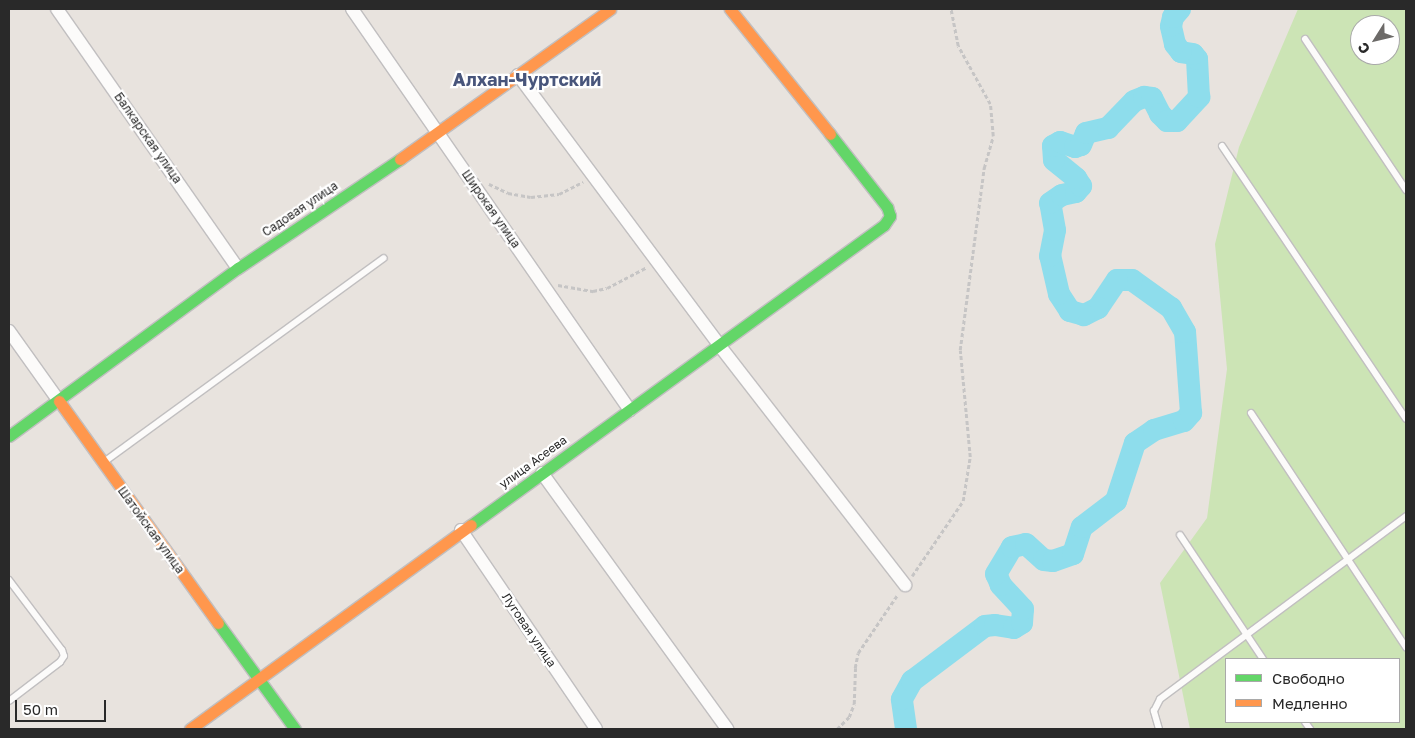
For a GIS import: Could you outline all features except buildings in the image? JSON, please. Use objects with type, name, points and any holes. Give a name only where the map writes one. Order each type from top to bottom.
[{"type":"street","name":"Балкарская улица","points":[[57,9],[238,268]]},
{"type":"street","name":"Широкая улица","points":[[352,9],[630,410]]},
{"type":"street","name":"Садовая улица","points":[[9,436],[238,268],[438,133],[610,9]]},
{"type":"street","name":"улица Асеева","points":[[190,729],[461,530],[630,410],[884,225],[890,216],[888,207],[730,9]]},
{"type":"street","points":[[518,76],[719,345],[905,585]]},
{"type":"street","name":"Шатойская улица","points":[[9,331],[295,729]]},
{"type":"street","points":[[542,473],[727,729]]},
{"type":"street","name":"Луговая улица","points":[[461,530],[596,729]]},
{"type":"lane","points":[[1305,39],[1406,190]]},
{"type":"lane","points":[[1222,146],[1406,419]]},
{"type":"lane","points":[[103,463],[384,258]]},
{"type":"lane","points":[[1250,413],[1406,647]]},
{"type":"lane","points":[[1159,729],[1154,711],[1160,699],[1406,516]]},
{"type":"lane","points":[[1180,536],[1262,658]]},
{"type":"lane","points":[[9,580],[62,650],[64,656],[60,662],[9,701]]},
{"type":"path","points":[[837,729],[849,717],[854,704],[855,668],[858,653],[963,501],[970,457],[960,350],[984,168],[993,136],[990,104],[958,46],[951,9]]},
{"type":"path","points":[[466,173],[508,193],[531,197],[560,194],[594,177]]},
{"type":"path","points":[[540,279],[562,287],[593,291],[607,288],[657,262]]},
{"type":"green space","points":[[1298,9],[1406,9],[1406,729],[1190,729],[1160,583],[1207,518],[1227,369],[1215,244],[1239,147]]},
{"type":"waterway","points":[[906,729],[902,699],[912,681],[985,626],[995,625],[1014,628],[1022,623],[1023,609],[1001,585],[996,574],[1012,547],[1026,544],[1044,560],[1053,561],[1073,554],[1082,527],[1116,501],[1135,443],[1154,430],[1184,421],[1191,413],[1185,332],[1171,308],[1132,280],[1117,280],[1098,308],[1084,315],[1070,311],[1059,294],[1050,256],[1055,230],[1050,203],[1062,195],[1076,192],[1081,186],[1076,178],[1054,160],[1053,146],[1060,142],[1075,147],[1081,145],[1086,133],[1108,128],[1134,101],[1144,97],[1152,98],[1160,114],[1167,121],[1177,121],[1199,97],[1197,59],[1193,54],[1181,52],[1175,44],[1171,26],[1173,17],[1180,9]]},
{"type":"traffic: fast","points":[[471,525],[884,225],[890,216],[887,207],[830,134]]},
{"type":"traffic: fast","points":[[9,436],[238,268],[400,159]]},
{"type":"traffic: fast","points":[[218,623],[295,729]]},
{"type":"traffic: slow","points":[[400,159],[610,9]]},
{"type":"traffic: slow","points":[[730,9],[830,134]]},
{"type":"traffic: slow","points":[[59,401],[218,623]]},
{"type":"traffic: slow","points":[[190,729],[471,525]]},
{"type":"district","name":"Алхан-Чуртский","points":[[527,79]]}]
